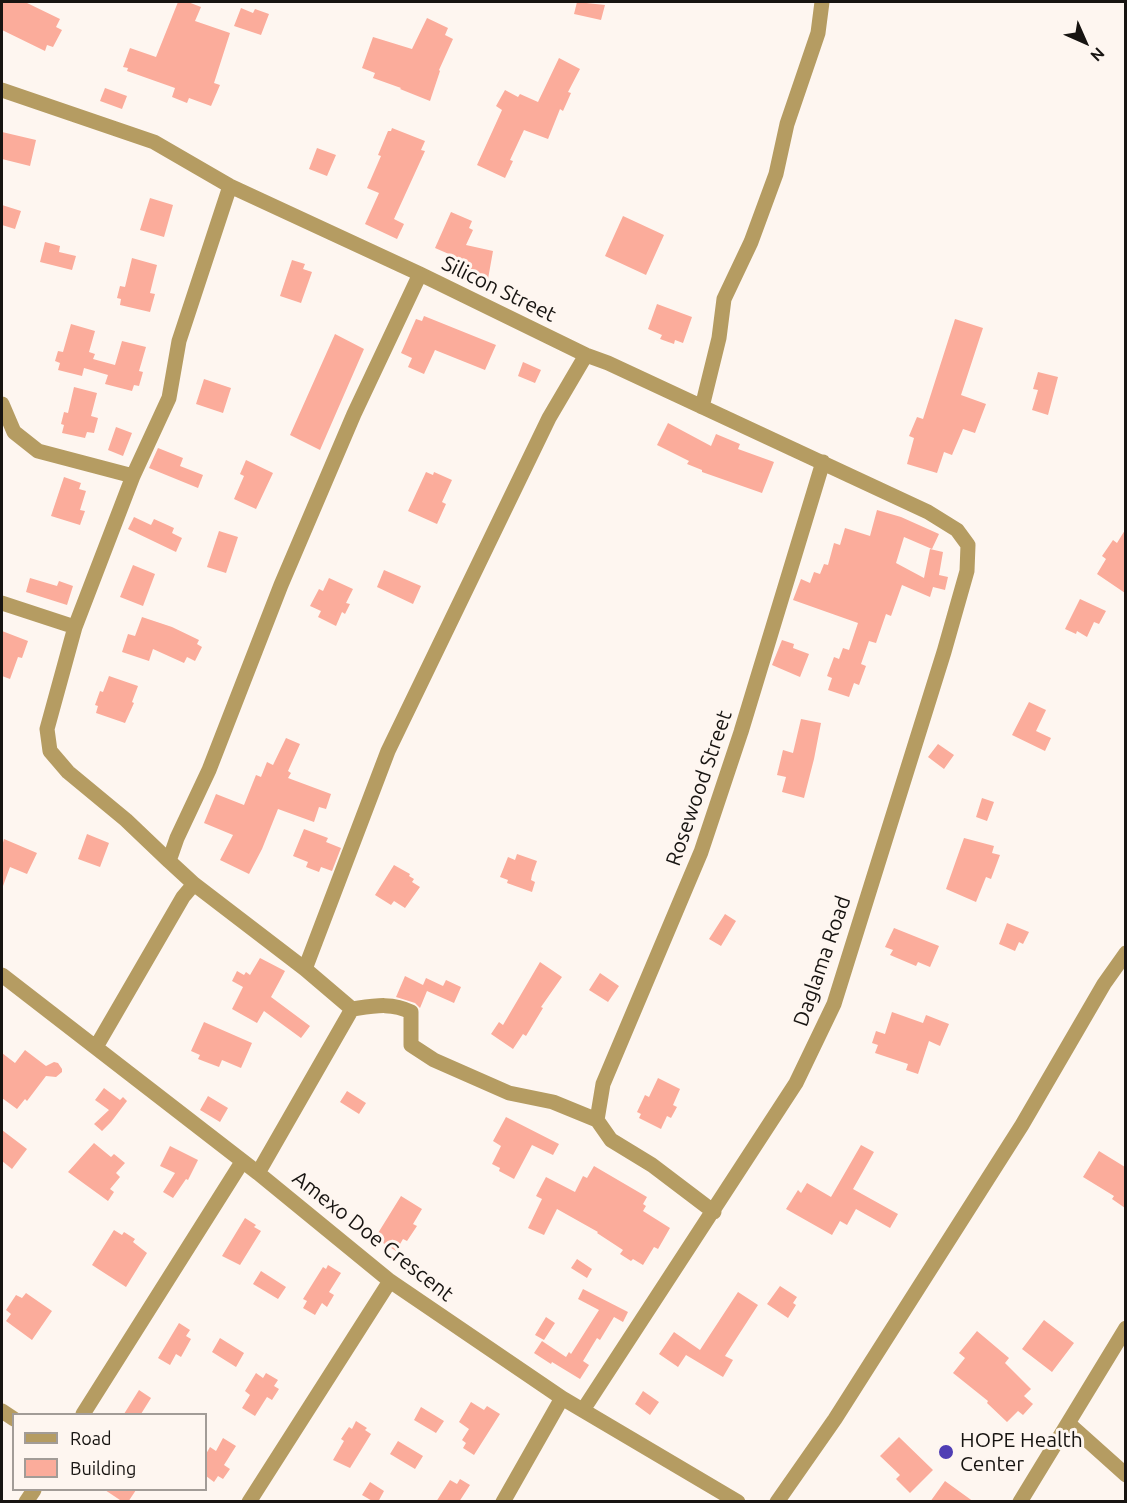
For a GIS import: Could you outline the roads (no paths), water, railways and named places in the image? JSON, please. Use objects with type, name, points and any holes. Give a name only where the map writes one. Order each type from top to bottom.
[{"type":"street","points":[[702,407],[719,338],[724,299],[751,242],[776,174],[787,124],[818,33],[822,2]]},
{"type":"street","name":"Silicon Street","points":[[2,90],[154,142],[231,186],[586,355],[608,363],[928,512],[957,530],[968,545]]},
{"type":"street","points":[[231,186],[179,341],[169,398],[134,476],[75,627],[47,729],[50,751],[68,772],[126,820],[194,884],[305,969],[352,1009],[381,1005],[400,1006],[411,1012],[411,1045],[434,1060],[509,1094],[553,1102],[597,1120],[611,1140],[652,1165],[714,1212]]},
{"type":"street","points":[[169,861],[177,838],[209,770],[286,575],[354,414],[420,274]]},
{"type":"street","points":[[305,969],[388,751],[549,418],[586,355]]},
{"type":"street","points":[[2,404],[14,432],[38,451],[134,476]]},
{"type":"street","name":"Rosewood Street","points":[[597,1120],[603,1083],[701,852],[741,732],[823,462]]},
{"type":"street","name":"Daglama Road","points":[[583,1410],[796,1083],[834,1004],[947,642],[967,571],[968,545]]},
{"type":"street","points":[[2,603],[75,627]]},
{"type":"street","points":[[96,1047],[183,897],[194,884]]},
{"type":"street","points":[[777,1502],[835,1419],[1022,1125],[1104,984],[1125,953]]},
{"type":"street","name":"Amexo Doe Crescent","points":[[2,975],[258,1173],[390,1281],[562,1398],[738,1502]]},
{"type":"street","points":[[258,1173],[352,1009]]},
{"type":"street","points":[[83,1413],[242,1162]]},
{"type":"street","points":[[249,1502],[390,1281]]},
{"type":"street","points":[[1020,1502],[1125,1328]]},
{"type":"street","points":[[503,1502],[562,1398]]},
{"type":"street","points":[[1068,1423],[1125,1475]]},
{"type":"place","name":"HOPE Health Center","points":[[946,1452]]}]
